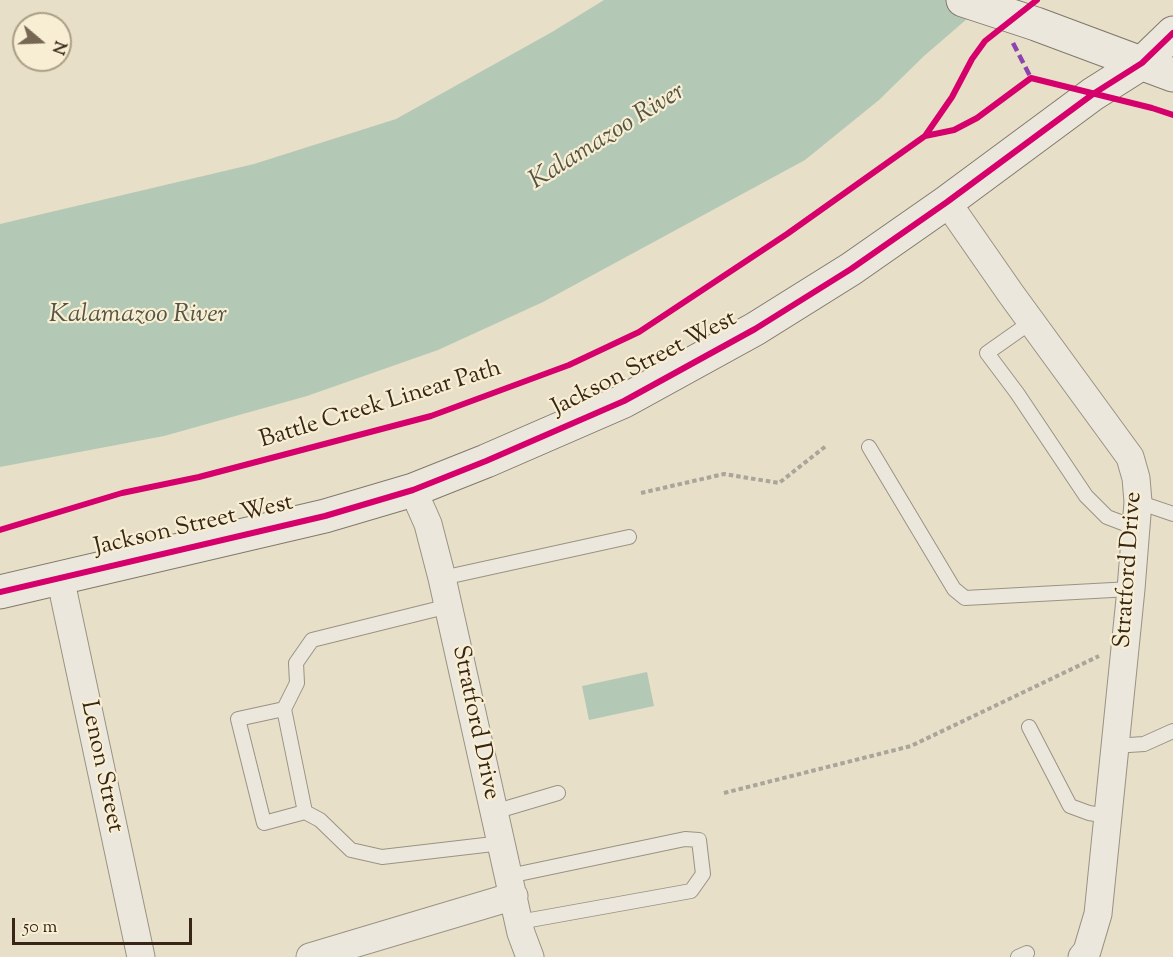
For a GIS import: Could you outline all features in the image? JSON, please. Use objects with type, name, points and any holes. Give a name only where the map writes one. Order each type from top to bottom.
[{"type":"street","points":[[963,0],[1036,24],[1173,75]]},
{"type":"street","name":"Jackson Street West","points":[[0,592],[326,516],[413,490],[624,401],[755,329],[851,269],[1093,94],[1142,63],[1173,33]]},
{"type":"street","name":"Stratford Drive","points":[[946,202],[1130,457],[1136,478],[1137,515],[1131,589],[1098,914],[1087,951],[1082,957]]},
{"type":"street","name":"Stratford Drive","points":[[413,490],[428,524],[442,578],[519,922],[530,957]]},
{"type":"street","name":"Lenon Street","points":[[60,577],[141,957]]},
{"type":"street","points":[[310,957],[511,886]]},
{"type":"lane","points":[[1031,322],[987,353],[1086,496],[1107,517],[1173,514]]},
{"type":"lane","points":[[869,447],[954,589],[965,598],[1131,589]]},
{"type":"lane","points":[[442,578],[629,537]]},
{"type":"lane","points":[[305,812],[284,710],[297,683],[296,663],[312,640],[449,606]]},
{"type":"lane","points":[[284,710],[238,719],[264,823],[305,812],[320,820],[351,850],[382,857],[501,843]]},
{"type":"lane","points":[[1029,727],[1070,806],[1089,813],[1108,816]]},
{"type":"lane","points":[[1114,746],[1144,744],[1173,731]]},
{"type":"lane","points":[[494,812],[558,793]]},
{"type":"lane","points":[[511,886],[685,839],[699,840],[703,874],[691,891],[519,922]]},
{"type":"path","points":[[641,493],[724,474],[779,483],[826,446]]},
{"type":"path","points":[[724,793],[911,746],[1104,654]]},
{"type":"water","name":"Kalamazoo River","points":[[604,0],[989,0],[924,56],[879,100],[805,160],[543,302],[438,350],[307,396],[164,436],[0,467],[0,224],[254,164],[396,119],[552,32]]},
{"type":"water","points":[[647,672],[654,706],[589,720],[582,686]]},
{"type":"marked path","points":[[1013,43],[1031,78]]},
{"type":"cycle path","name":"Battle Creek Linear Path","points":[[0,530],[122,493],[199,477],[431,416],[569,365],[639,332],[787,234],[925,136],[952,97],[972,59],[985,41],[1037,0]]},
{"type":"cycle path","points":[[0,592],[325,516],[413,490],[624,401],[755,329],[851,269],[947,202],[1093,94],[1142,63],[1173,33]]},
{"type":"cycle path","points":[[925,136],[954,130],[977,118],[1031,78],[1173,115]]}]
